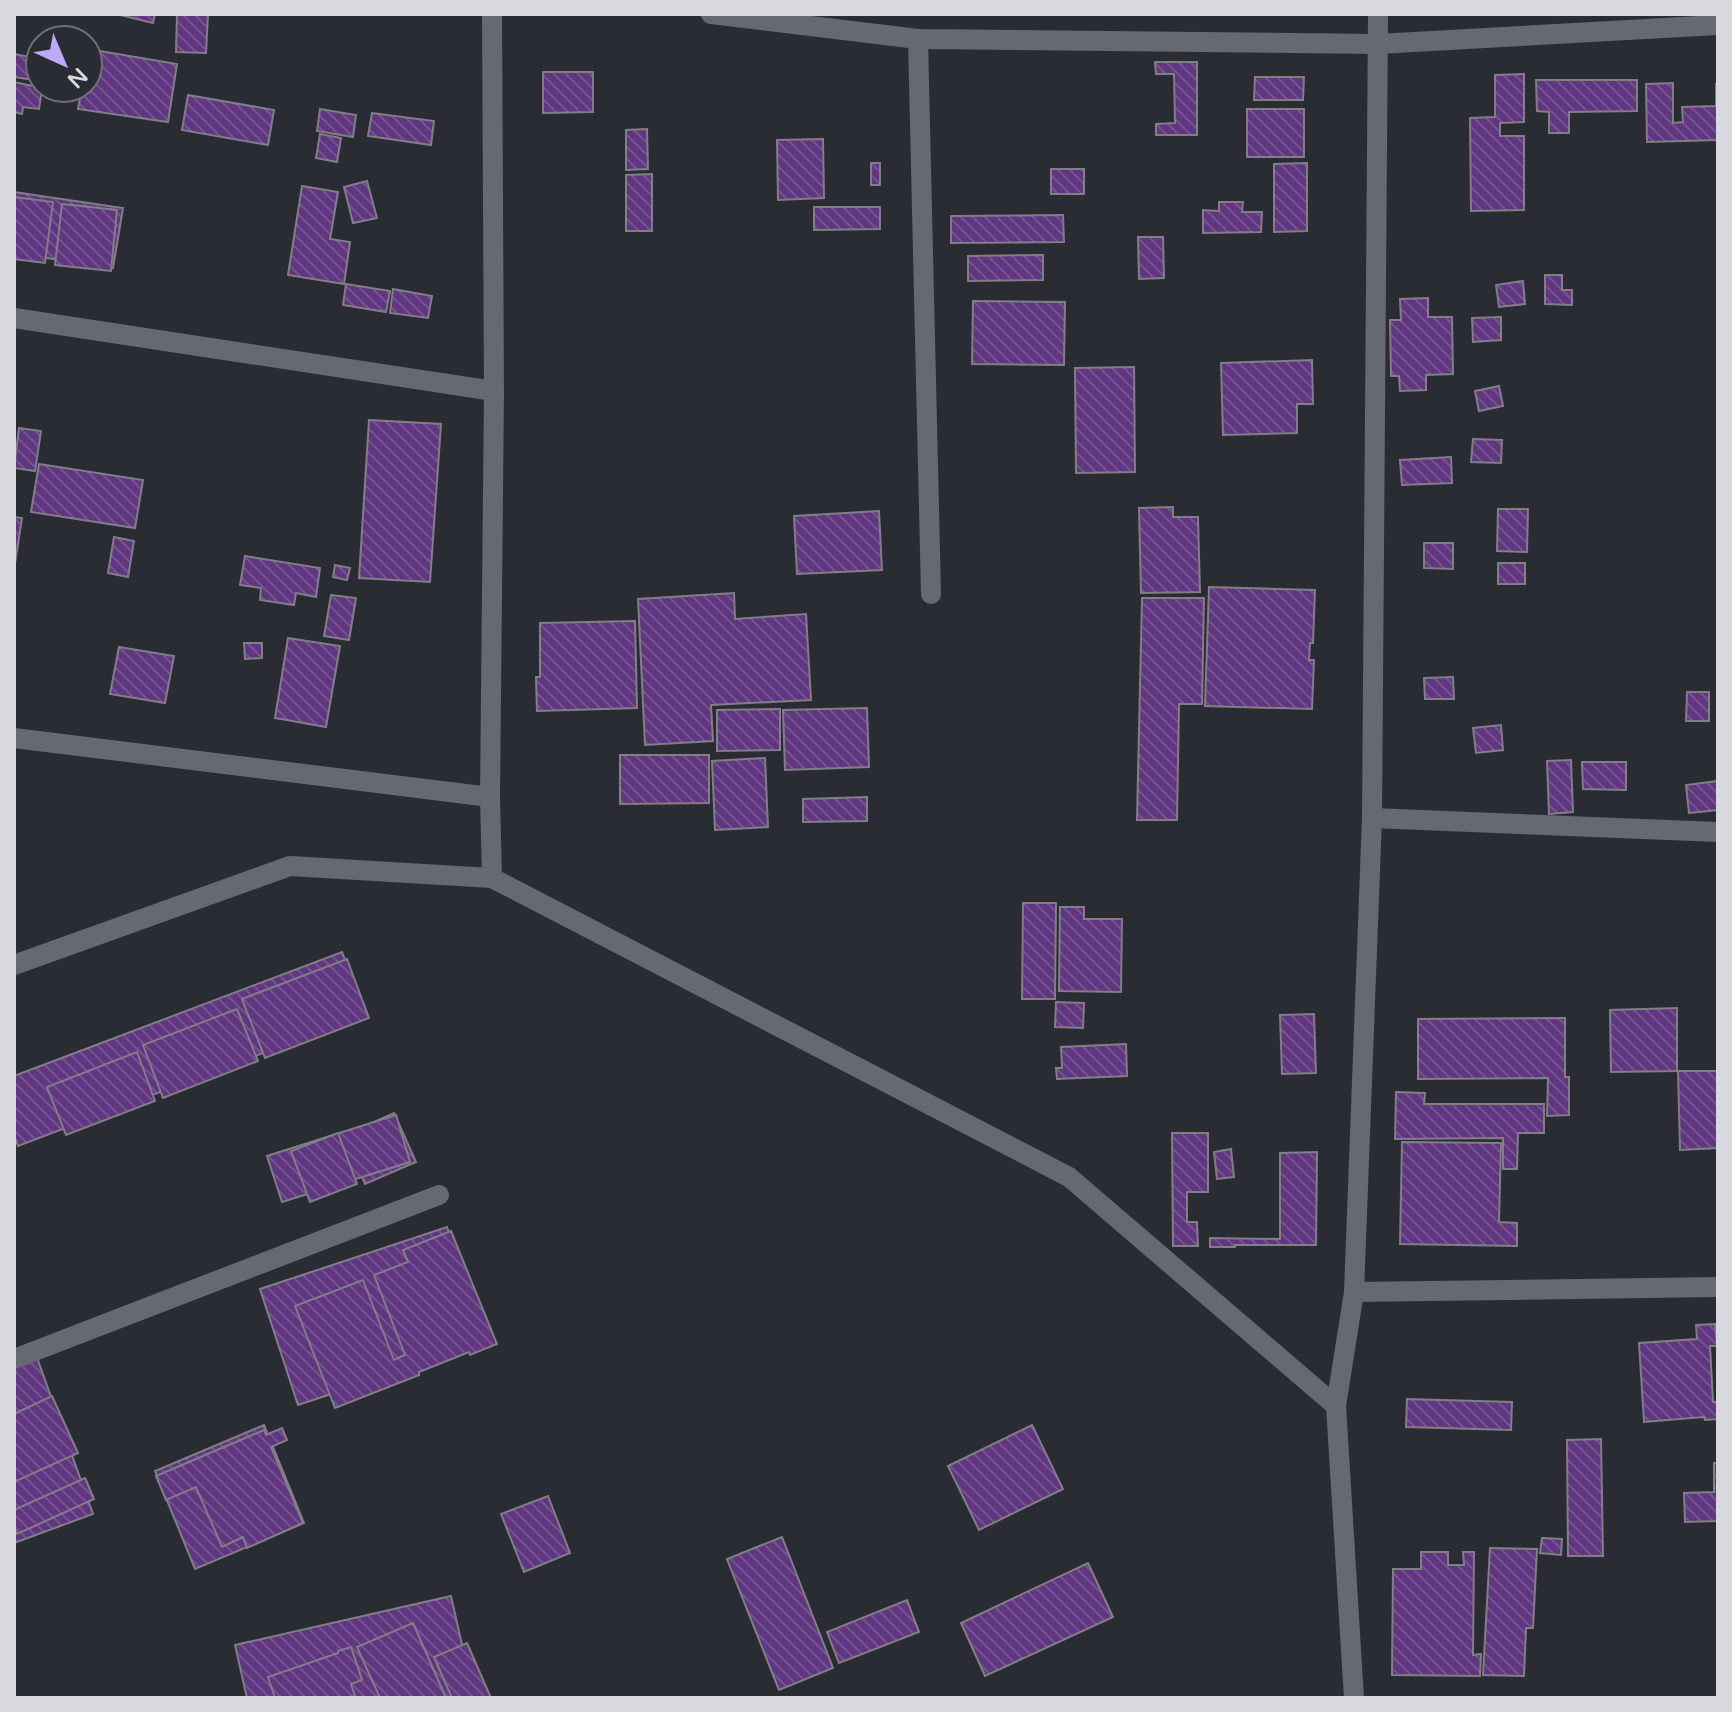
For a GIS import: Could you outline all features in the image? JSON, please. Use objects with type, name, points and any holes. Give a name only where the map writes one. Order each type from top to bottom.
[{"type":"street","points":[[492,14],[492,878]]},
{"type":"street","points":[[711,14],[918,39],[1378,44],[1718,25]]},
{"type":"street","points":[[1354,1698],[1336,1406],[1354,1292],[1372,818],[1378,14]]},
{"type":"street","points":[[918,39],[931,594]]},
{"type":"street","points":[[14,318],[494,391]]},
{"type":"street","points":[[14,738],[490,797]]},
{"type":"street","points":[[1372,818],[1718,832]]},
{"type":"street","points":[[14,965],[290,866],[492,878],[1069,1177],[1336,1406]]},
{"type":"street","points":[[14,1359],[439,1195]]},
{"type":"street","points":[[1354,1292],[1718,1287]]},
{"type":"building","points":[[116,14],[155,14],[153,23]]},
{"type":"building","points":[[177,14],[208,14],[206,53],[176,52]]},
{"type":"building","points":[[104,52],[177,64],[168,122],[78,109],[79,104],[104,104]]},
{"type":"building","points":[[14,54],[24,56],[24,79],[14,77]]},
{"type":"building","points":[[1155,62],[1197,62],[1197,135],[1156,135],[1156,124],[1175,123],[1174,74],[1156,74]]},
{"type":"building","points":[[543,72],[593,72],[593,112],[543,113]]},
{"type":"building","points":[[1524,74],[1524,122],[1500,123],[1500,136],[1524,136],[1524,210],[1471,211],[1470,118],[1495,117],[1495,75]]},
{"type":"building","points":[[1255,77],[1304,77],[1303,100],[1254,100]]},
{"type":"building","points":[[1536,80],[1637,80],[1637,111],[1569,112],[1569,133],[1549,133],[1549,112],[1537,111]]},
{"type":"building","points":[[14,82],[24,84],[24,104],[40,104],[39,109],[23,107],[22,114],[14,112]]},
{"type":"building","points":[[1673,83],[1673,123],[1683,122],[1682,107],[1716,106],[1718,84],[1718,140],[1647,142],[1646,84]]},
{"type":"building","points":[[188,95],[274,110],[268,145],[182,130]]},
{"type":"building","points":[[320,109],[356,115],[353,137],[317,131]]},
{"type":"building","points":[[1247,109],[1304,109],[1304,157],[1247,157]]},
{"type":"building","points":[[372,113],[434,121],[431,145],[368,136]]},
{"type":"building","points":[[647,129],[648,169],[626,170],[626,130]]},
{"type":"building","points":[[320,134],[341,138],[337,162],[316,158]]},
{"type":"building","points":[[823,139],[824,198],[778,200],[777,140]]},
{"type":"building","points":[[871,163],[880,163],[880,185],[871,185]]},
{"type":"building","points":[[1307,163],[1307,231],[1274,232],[1274,164]]},
{"type":"building","points":[[1051,169],[1084,169],[1084,194],[1051,194]]},
{"type":"building","points":[[652,174],[652,231],[626,231],[626,175]]},
{"type":"building","points":[[367,181],[377,218],[353,223],[344,187]]},
{"type":"building","points":[[302,186],[338,192],[330,239],[350,242],[344,284],[288,275]]},
{"type":"building","points":[[14,192],[123,208],[113,268],[14,253]]},
{"type":"building","points":[[14,197],[53,202],[45,263],[14,259]]},
{"type":"building","points":[[1219,202],[1243,202],[1242,212],[1262,212],[1261,232],[1203,233],[1203,210],[1219,211]]},
{"type":"building","points":[[62,204],[117,210],[111,271],[55,265]]},
{"type":"building","points":[[814,207],[880,207],[880,229],[814,230]]},
{"type":"building","points":[[1063,215],[1064,242],[951,243],[951,216]]},
{"type":"building","points":[[1138,237],[1163,237],[1164,278],[1139,279]]},
{"type":"building","points":[[1043,255],[1043,280],[968,281],[968,256]]},
{"type":"building","points":[[1545,275],[1562,275],[1562,290],[1572,290],[1572,305],[1545,304]]},
{"type":"building","points":[[1523,281],[1525,304],[1499,307],[1496,285]]},
{"type":"building","points":[[346,284],[390,291],[386,312],[343,305]]},
{"type":"building","points":[[393,289],[432,296],[428,318],[390,313]]},
{"type":"building","points":[[1428,298],[1428,317],[1452,317],[1453,374],[1426,375],[1426,390],[1400,391],[1399,376],[1391,376],[1390,320],[1401,320],[1400,299]]},
{"type":"building","points":[[973,301],[1065,302],[1064,365],[972,364]]},
{"type":"building","points":[[1501,317],[1501,340],[1473,342],[1472,318]]},
{"type":"building","points":[[1312,360],[1313,404],[1297,404],[1297,433],[1223,435],[1221,363]]},
{"type":"building","points":[[1134,367],[1135,472],[1076,473],[1075,368]]},
{"type":"building","points":[[1499,386],[1503,406],[1479,411],[1475,391]]},
{"type":"building","points":[[369,420],[441,424],[430,582],[359,578]]},
{"type":"building","points":[[19,428],[41,431],[35,471],[14,468]]},
{"type":"building","points":[[1473,439],[1502,440],[1501,463],[1471,462]]},
{"type":"building","points":[[1451,457],[1452,483],[1402,485],[1400,460]]},
{"type":"building","points":[[39,464],[143,480],[135,528],[31,512]]},
{"type":"building","points":[[1173,507],[1173,517],[1198,517],[1200,592],[1141,593],[1139,508]]},
{"type":"building","points":[[1498,509],[1528,509],[1527,552],[1497,551]]},
{"type":"building","points":[[879,511],[882,570],[797,574],[794,516]]},
{"type":"building","points":[[14,517],[22,518],[14,570]]},
{"type":"building","points":[[114,537],[134,541],[128,577],[108,573]]},
{"type":"building","points":[[1424,543],[1453,543],[1453,569],[1424,568]]},
{"type":"building","points":[[245,556],[320,568],[316,597],[296,593],[294,605],[260,600],[261,588],[240,585]]},
{"type":"building","points":[[1498,563],[1525,563],[1525,584],[1498,584]]},
{"type":"building","points":[[335,565],[350,568],[347,580],[333,577]]},
{"type":"building","points":[[1209,587],[1315,590],[1313,643],[1310,643],[1309,660],[1314,660],[1312,709],[1205,706]]},
{"type":"building","points":[[734,593],[735,619],[806,614],[811,700],[711,705],[713,741],[645,745],[638,599]]},
{"type":"building","points":[[331,595],[356,598],[349,640],[324,636]]},
{"type":"building","points":[[1142,598],[1204,598],[1202,704],[1179,704],[1177,820],[1137,820]]},
{"type":"building","points":[[635,621],[637,708],[537,711],[540,623]]},
{"type":"building","points":[[288,638],[340,646],[326,727],[275,718]]},
{"type":"building","points":[[244,643],[262,643],[262,658],[245,659]]},
{"type":"building","points":[[119,647],[174,656],[165,703],[110,694]]},
{"type":"building","points":[[1453,677],[1454,699],[1425,699],[1424,678]]},
{"type":"building","points":[[1687,692],[1709,692],[1709,721],[1686,721]]},
{"type":"building","points":[[867,708],[869,767],[785,770],[783,710]]},
{"type":"building","points":[[780,709],[780,750],[717,751],[717,710]]},
{"type":"building","points":[[1501,725],[1503,750],[1476,753],[1473,728]]},
{"type":"building","points":[[620,755],[709,755],[709,803],[620,804]]},
{"type":"building","points":[[765,758],[768,827],[715,830],[712,761]]},
{"type":"building","points":[[1571,760],[1573,812],[1549,814],[1547,761]]},
{"type":"building","points":[[1582,762],[1626,762],[1626,790],[1583,789]]},
{"type":"building","points":[[1718,781],[1718,810],[1689,813],[1686,785]]},
{"type":"building","points":[[867,797],[867,821],[803,822],[803,799]]},
{"type":"building","points":[[1023,903],[1056,903],[1055,999],[1022,999]]},
{"type":"building","points":[[1060,907],[1084,907],[1084,919],[1122,919],[1121,992],[1059,991]]},
{"type":"building","points":[[342,952],[366,1014],[18,1146],[14,1135],[14,1076]]},
{"type":"building","points":[[347,959],[369,1018],[265,1058],[242,999]]},
{"type":"building","points":[[1056,1002],[1084,1003],[1083,1028],[1055,1027]]},
{"type":"building","points":[[1677,1008],[1677,1071],[1611,1072],[1610,1010]]},
{"type":"building","points":[[237,1009],[258,1061],[163,1098],[143,1045]]},
{"type":"building","points":[[1314,1014],[1316,1073],[1282,1074],[1280,1015]]},
{"type":"building","points":[[1565,1018],[1565,1077],[1569,1077],[1569,1115],[1547,1116],[1548,1078],[1418,1079],[1418,1019]]},
{"type":"building","points":[[1126,1044],[1127,1076],[1057,1079],[1056,1068],[1062,1068],[1061,1047]]},
{"type":"building","points":[[137,1052],[155,1101],[66,1135],[47,1087]]},
{"type":"building","points":[[1678,1071],[1717,1071],[1718,1148],[1680,1150]]},
{"type":"building","points":[[1396,1092],[1425,1093],[1424,1104],[1544,1104],[1544,1133],[1518,1133],[1517,1169],[1503,1169],[1503,1138],[1395,1139]]},
{"type":"building","points":[[394,1113],[416,1162],[365,1184],[345,1135]]},
{"type":"building","points":[[396,1115],[410,1162],[282,1202],[267,1156]]},
{"type":"building","points":[[338,1133],[357,1184],[310,1202],[291,1151]]},
{"type":"building","points":[[1172,1133],[1208,1133],[1208,1192],[1187,1192],[1187,1222],[1197,1222],[1198,1246],[1173,1246]]},
{"type":"building","points":[[1402,1142],[1501,1143],[1499,1222],[1517,1223],[1517,1246],[1400,1244]]},
{"type":"building","points":[[1231,1149],[1234,1177],[1217,1179],[1214,1152]]},
{"type":"building","points":[[1317,1152],[1316,1245],[1210,1247],[1210,1238],[1280,1239],[1280,1153]]},
{"type":"building","points":[[447,1227],[486,1343],[298,1405],[260,1289]]},
{"type":"building","points":[[451,1231],[497,1344],[470,1355],[469,1352],[335,1408],[295,1306],[363,1280],[394,1360],[405,1355],[374,1275],[408,1262],[403,1250]]},
{"type":"building","points":[[1715,1324],[1717,1346],[1710,1346],[1713,1402],[1717,1402],[1718,1419],[1705,1420],[1704,1417],[1644,1422],[1639,1343],[1697,1339],[1696,1325]]},
{"type":"building","points":[[35,1352],[93,1514],[14,1543],[14,1360]]},
{"type":"building","points":[[52,1396],[78,1453],[14,1482],[14,1414]]},
{"type":"building","points":[[1407,1399],[1512,1402],[1511,1430],[1406,1427]]},
{"type":"building","points":[[264,1425],[304,1523],[195,1569],[155,1471]]},
{"type":"building","points":[[1032,1425],[1063,1489],[979,1530],[948,1466]]},
{"type":"building","points":[[282,1428],[287,1440],[271,1447],[303,1523],[247,1548],[243,1537],[222,1547],[196,1487],[166,1500],[156,1476],[264,1430],[266,1435]]},
{"type":"building","points":[[1601,1439],[1603,1556],[1568,1556],[1567,1440]]},
{"type":"building","points":[[1714,1463],[1718,1463],[1718,1521],[1685,1522],[1684,1493],[1714,1492]]},
{"type":"building","points":[[85,1478],[94,1499],[17,1534],[14,1510]]},
{"type":"building","points":[[548,1496],[570,1553],[524,1572],[501,1514]]},
{"type":"building","points":[[782,1537],[833,1668],[779,1690],[727,1559]]},
{"type":"building","points":[[1542,1538],[1562,1539],[1561,1555],[1540,1553]]},
{"type":"building","points":[[1490,1548],[1537,1549],[1533,1628],[1526,1628],[1524,1676],[1483,1675]]},
{"type":"building","points":[[1421,1552],[1448,1552],[1448,1565],[1464,1565],[1463,1552],[1474,1552],[1473,1655],[1481,1654],[1480,1676],[1392,1675],[1393,1569],[1421,1569]]},
{"type":"building","points":[[1088,1563],[1113,1617],[985,1676],[961,1623]]},
{"type":"building","points":[[451,1596],[474,1698],[247,1698],[235,1645]]},
{"type":"building","points":[[907,1600],[919,1632],[839,1663],[827,1632]]},
{"type":"building","points":[[413,1623],[446,1698],[380,1698],[357,1647]]},
{"type":"building","points":[[467,1643],[491,1698],[452,1698],[434,1657]]},
{"type":"building","points":[[351,1647],[362,1680],[351,1684],[355,1696],[275,1698],[268,1677]]}]
